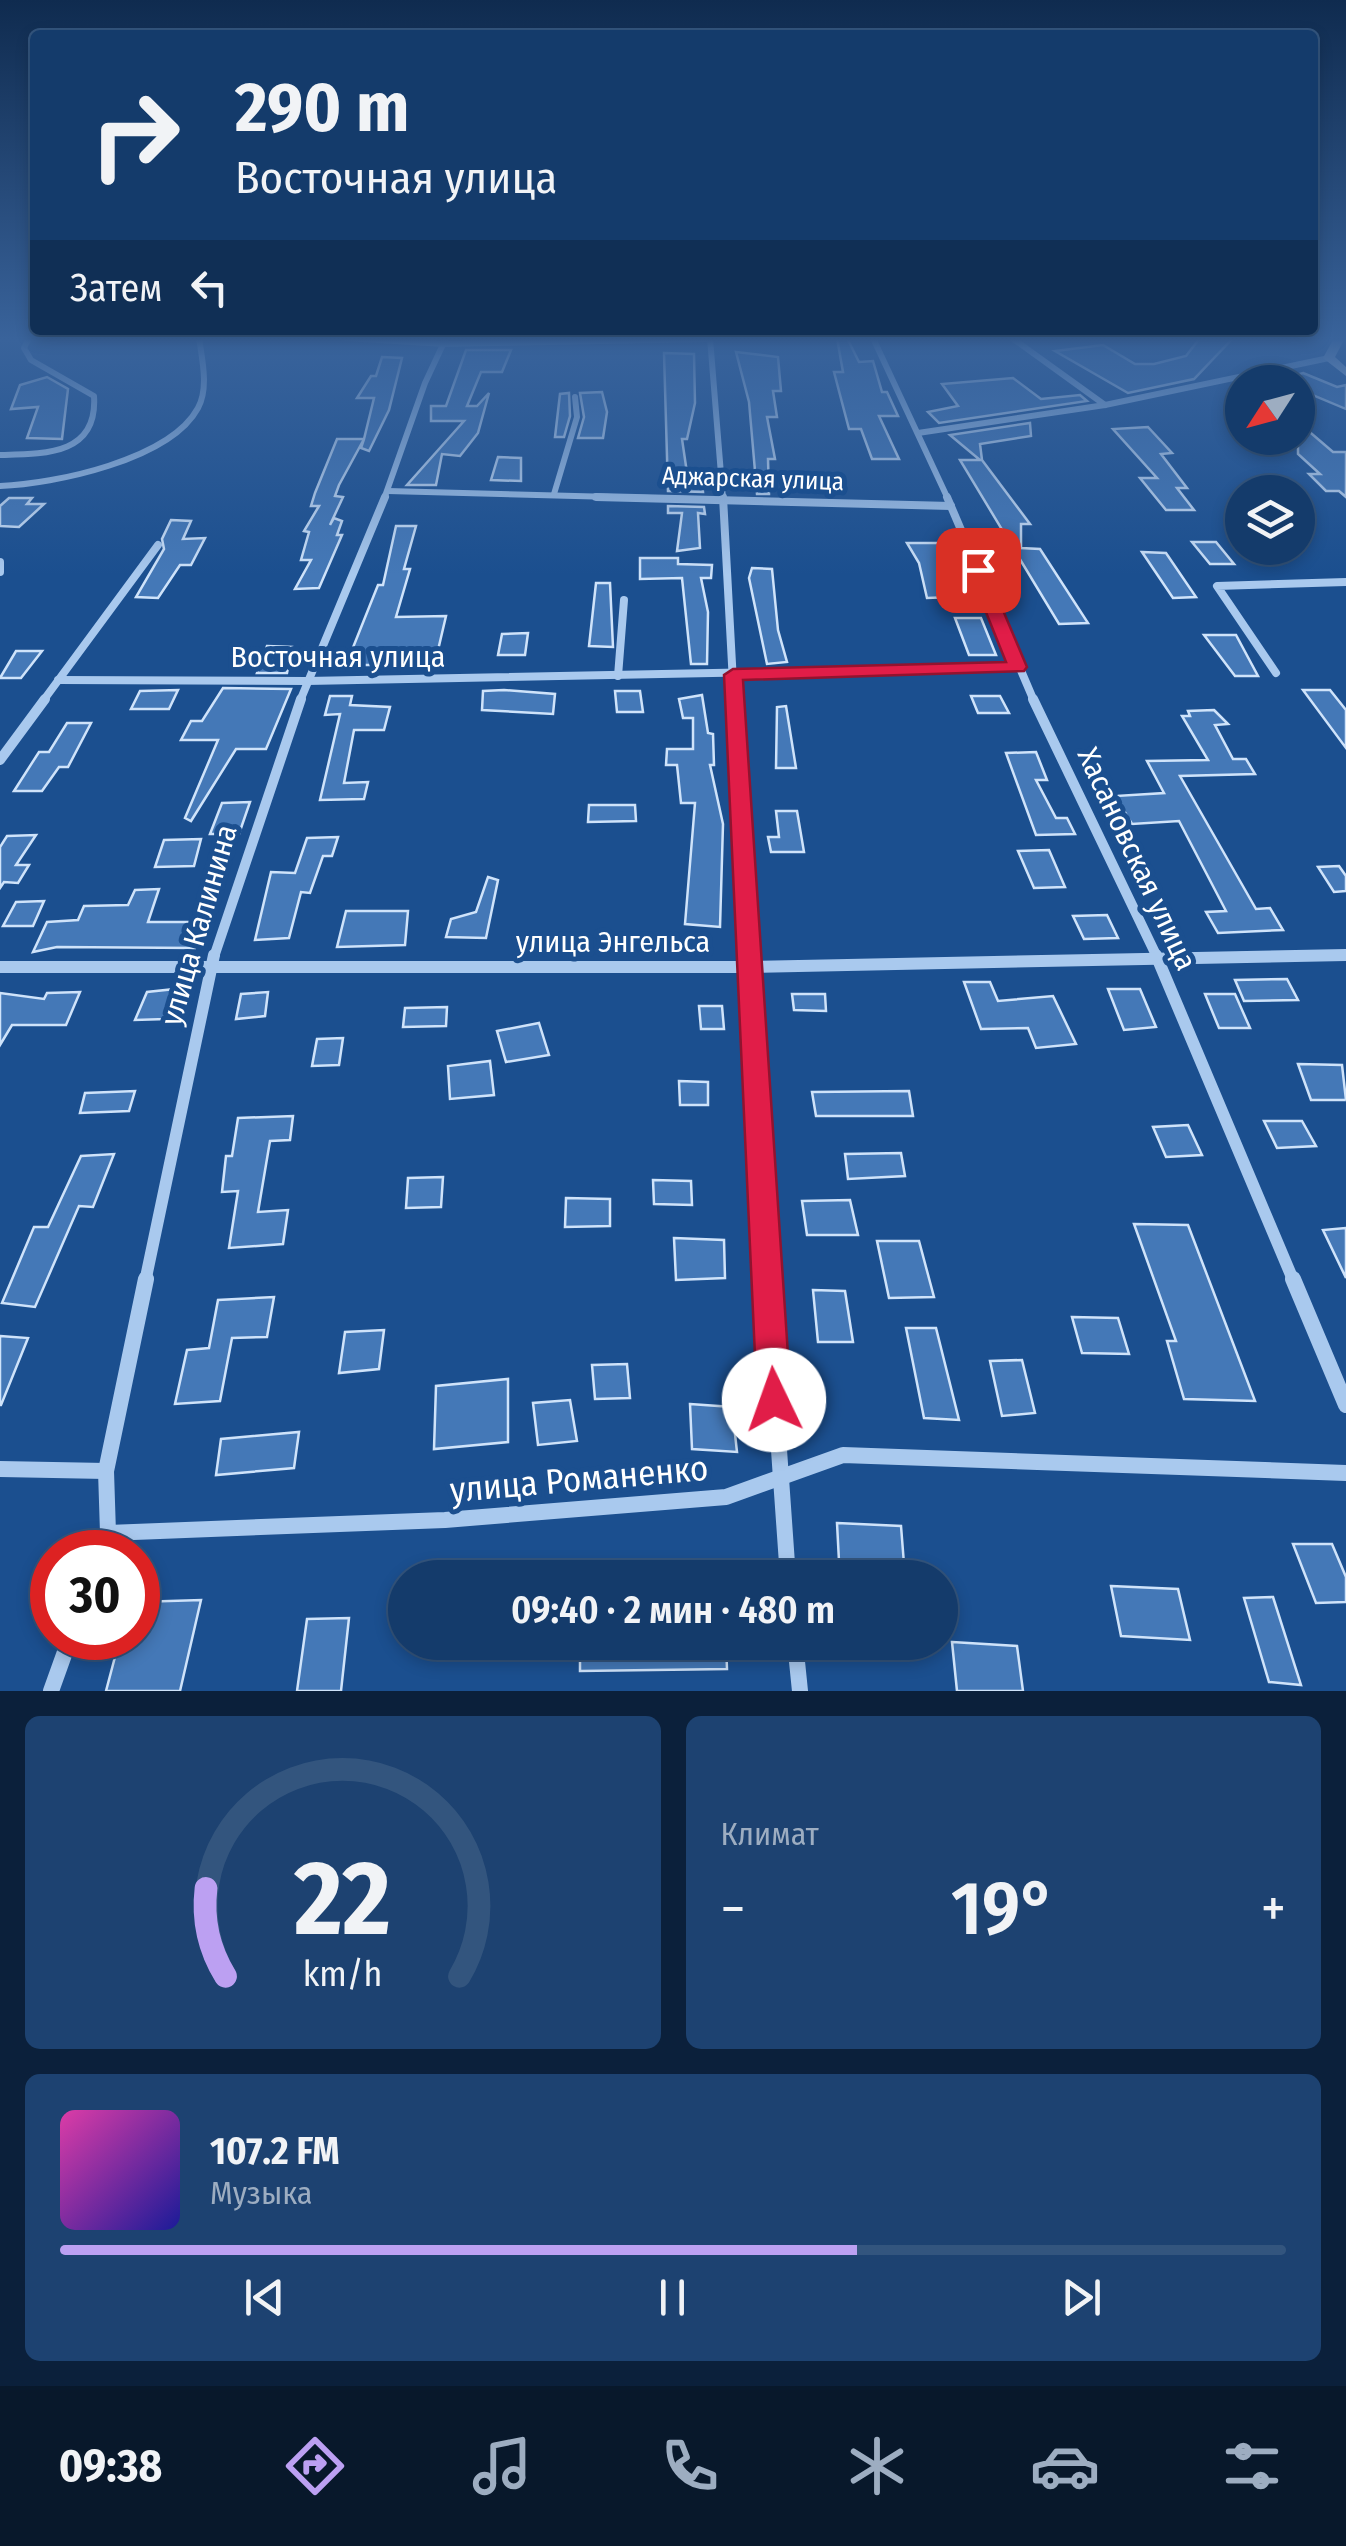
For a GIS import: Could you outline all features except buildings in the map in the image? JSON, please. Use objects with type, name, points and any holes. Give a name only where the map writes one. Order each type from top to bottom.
[{"type":"street","points":[[0,455],[31,455],[70,447],[88,437],[97,417]]},
{"type":"street","points":[[0,486],[45,484],[138,454],[191,417]]},
{"type":"street","name":"улица Калинина","points":[[108,1530],[106,1472],[210,968],[307,681],[388,491],[413,417]]},
{"type":"street","points":[[554,494],[576,417]]},
{"type":"street","points":[[716,417],[778,1478],[786,1560]]},
{"type":"street","name":"Хасановская улица","points":[[911,417],[1018,667],[1158,959],[1346,1404]]},
{"type":"street","points":[[918,432],[1023,417]]},
{"type":"street","name":"Аджарская улица","points":[[388,491],[951,506]]},
{"type":"street","points":[[0,760],[158,544]]},
{"type":"street","points":[[0,562],[4,568],[0,572]]},
{"type":"street","points":[[1276,673],[1217,586],[1346,582]]},
{"type":"street","points":[[618,676],[624,600]]},
{"type":"street","name":"Восточная улица","points":[[58,680],[307,681],[1018,667]]},
{"type":"street","name":"улица Энгельса","points":[[0,967],[748,967],[1346,956]]},
{"type":"street","name":"улица Романенко","points":[[160,1531],[464,1519],[726,1498],[842,1454],[1346,1473]]},
{"type":"street","points":[[0,1469],[106,1472]]},
{"type":"street","points":[[50,1691],[62,1660]]},
{"type":"street","points":[[797,1660],[800,1691]]},
{"type":"route","points":[[774,1400],[733,675],[1018,667],[978,570]]}]
